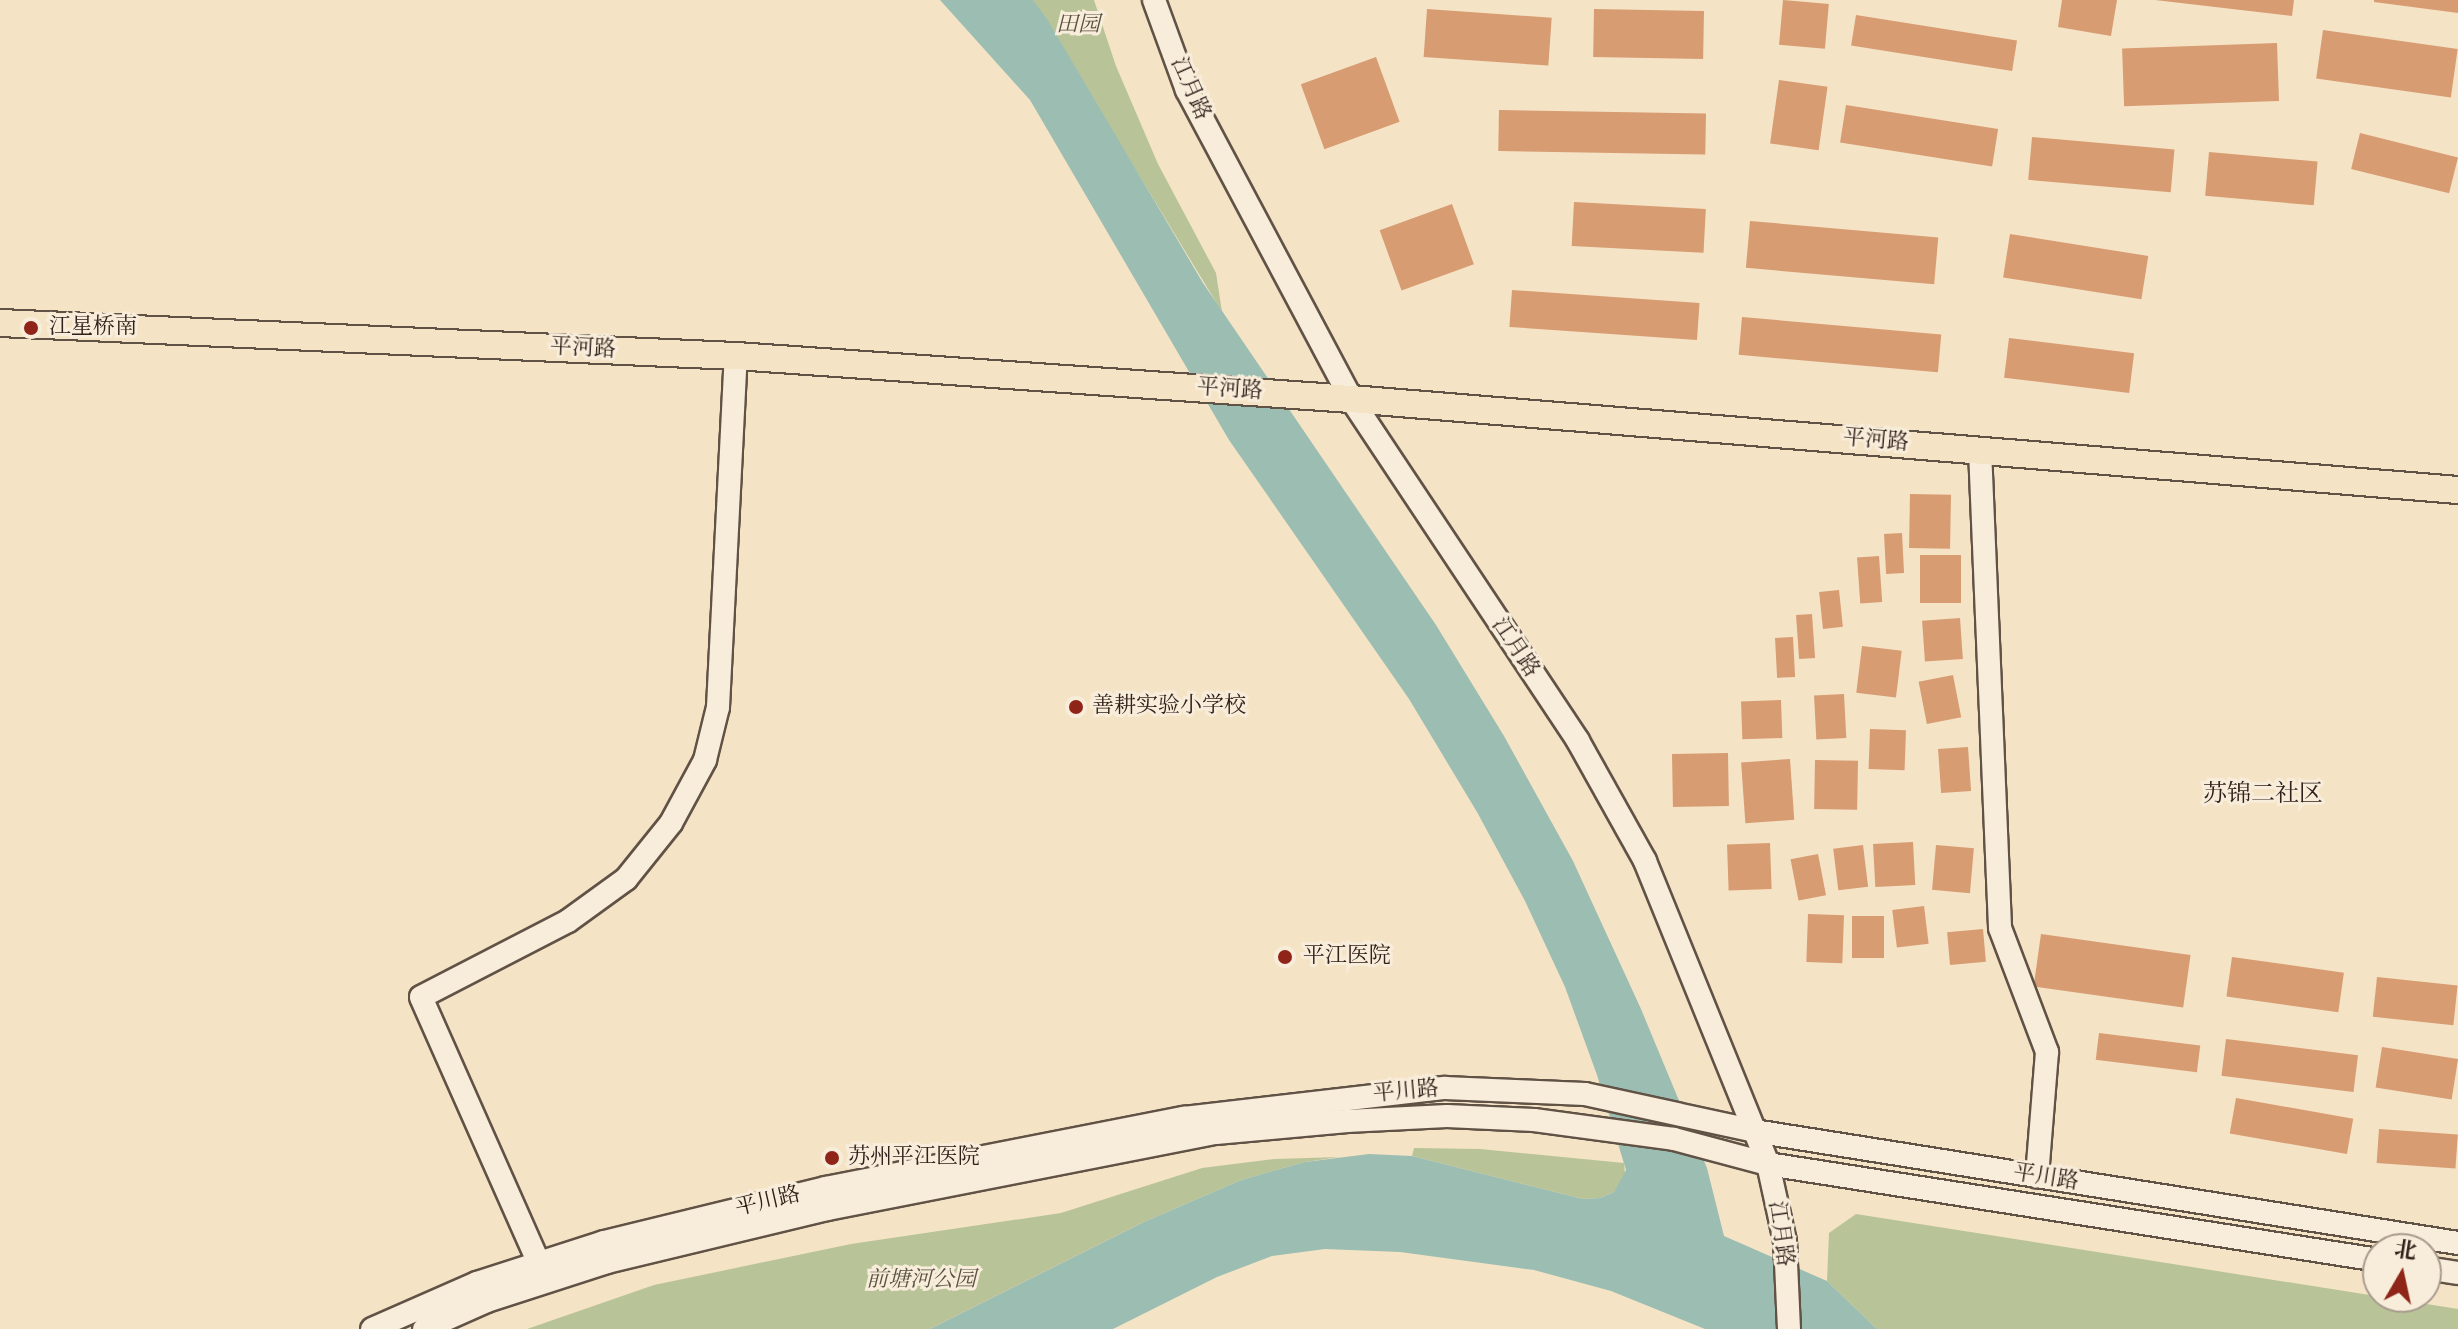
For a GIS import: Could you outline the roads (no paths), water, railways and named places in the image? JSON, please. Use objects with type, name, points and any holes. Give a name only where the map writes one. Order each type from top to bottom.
[{"type":"main road","name":"平河路","points":[[0,323],[736,356],[1351,399],[2458,490]]},
{"type":"street","name":"江月路","points":[[1154,0],[1187,90],[1351,399],[1578,741],[1645,861],[1768,1164],[1785,1241],[1789,1329]]},
{"type":"street","points":[[543,1272],[421,997],[568,921],[626,879],[671,823],[705,760],[718,707],[736,356]]},
{"type":"street","points":[[1980,450],[2000,928],[2047,1052],[2037,1177]]},
{"type":"street","name":"平川路","points":[[424,1329],[543,1272],[652,1229],[826,1188],[1184,1118],[1418,1089],[1499,1089],[1585,1094],[1754,1131],[2458,1243]]},
{"type":"street","name":"平川路","points":[[372,1329],[477,1283],[618,1259],[745,1227],[1216,1133],[1447,1116],[1587,1126],[1674,1139],[1768,1164],[2362,1257]]},
{"type":"water","points":[[940,0],[1033,0],[1047,19],[1203,283],[1436,625],[1504,736],[1573,861],[1641,1009],[1707,1168],[1724,1236],[1827,1281],[1877,1329],[1705,1329],[1611,1291],[1534,1270],[1400,1252],[1325,1249],[1272,1256],[1217,1277],[1113,1329],[930,1329],[1144,1222],[1241,1180],[1305,1162],[1369,1154],[1412,1156],[1583,1199],[1600,1198],[1614,1192],[1626,1170],[1597,1075],[1565,987],[1525,901],[1477,812],[1409,699],[1229,440],[1030,100]]},
{"type":"place","name":"江星桥南","points":[[31,328]]},
{"type":"place","name":"善耕实验小学校","points":[[1076,707]]},
{"type":"place","name":"平江医院","points":[[1285,957]]},
{"type":"place","name":"苏州平江医院","points":[[832,1158]]},
{"type":"district","name":"苏锦二社区","points":[[2263,796]]},
{"type":"park label","name":"田园","points":[[1078,26]]},
{"type":"park label","name":"前塘河公园","points":[[921,1281]]}]
